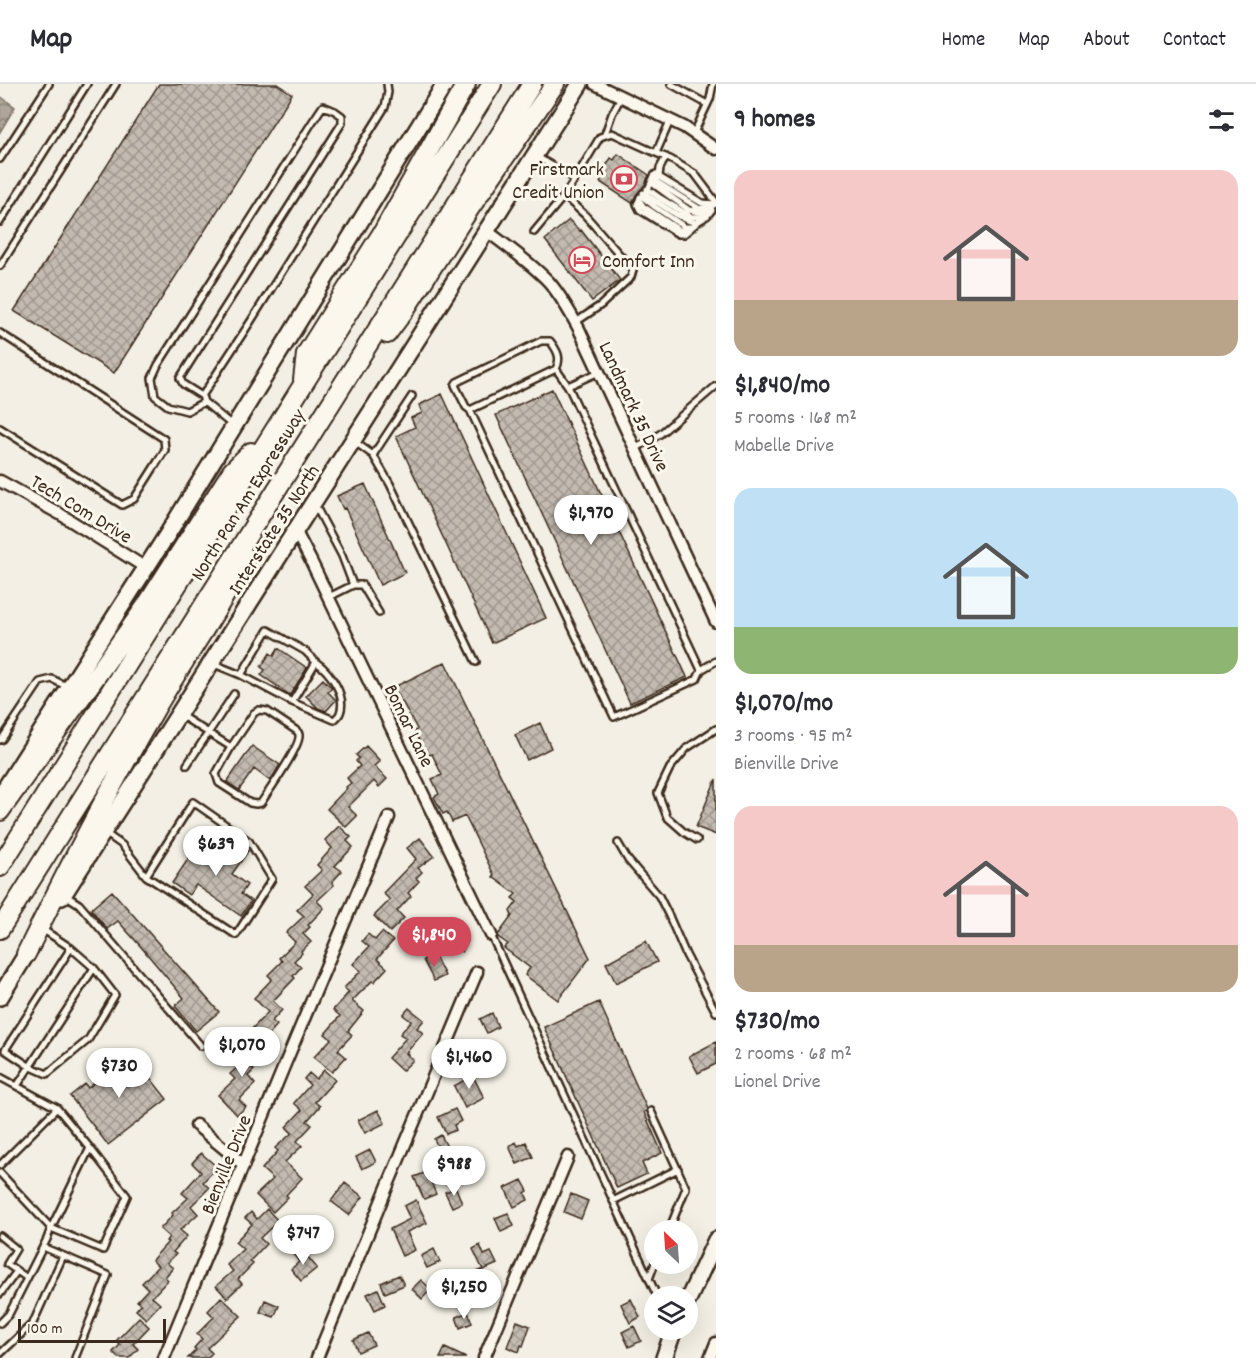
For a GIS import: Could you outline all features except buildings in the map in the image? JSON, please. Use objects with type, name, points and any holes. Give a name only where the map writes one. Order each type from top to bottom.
[{"type":"highway","points":[[303,384],[306,354],[384,230],[466,84]]},
{"type":"highway","name":"North Pan Am Expressway","points":[[0,867],[492,84]]},
{"type":"highway","name":"North Pan Am Expressway","points":[[0,929],[532,84]]},
{"type":"highway","points":[[311,434],[404,311],[470,208],[555,84]]},
{"type":"highway","points":[[0,811],[144,609],[232,471],[277,425]]},
{"type":"highway","points":[[26,954],[132,749],[233,583],[301,450]]},
{"type":"main road","points":[[1,790],[146,568],[445,84]]},
{"type":"main road","name":"Interstate 35 North","points":[[0,996],[580,84]]},
{"type":"main road","points":[[694,1286],[716,1240]]},
{"type":"main road","points":[[664,1358],[670,1340]]},
{"type":"street","points":[[595,84],[694,133],[716,149]]},
{"type":"street","name":"Landmark 35 Drive","points":[[487,231],[547,280],[576,322],[716,622]]},
{"type":"street","name":"Tech Com Drive","points":[[0,481],[60,514],[146,568]]},
{"type":"street","name":"Bomar Lane","points":[[296,532],[491,935]]},
{"type":"street","name":"Bienville Drive","points":[[164,1358],[389,818]]},
{"type":"street","points":[[317,1358],[477,972]]},
{"type":"street","points":[[196,1125],[244,1165]]},
{"type":"street","points":[[484,1358],[568,1158]]},
{"type":"street","points":[[710,1358],[716,1343]]},
{"type":"lane","points":[[0,159],[48,84]]},
{"type":"lane","points":[[0,222],[87,84]]},
{"type":"lane","points":[[0,266],[116,84]]},
{"type":"lane","points":[[234,426],[220,416],[203,399],[183,384],[180,378],[342,123],[342,116],[335,111],[323,106],[152,378],[155,396],[168,406],[187,411],[203,399],[385,107],[387,84]]},
{"type":"lane","points":[[671,84],[680,86],[707,104]]},
{"type":"lane","points":[[694,133],[713,84]]},
{"type":"lane","points":[[605,134],[621,97]]},
{"type":"lane","points":[[656,153],[670,121]]},
{"type":"lane","points":[[534,232],[564,196],[600,137],[612,133],[666,157],[695,174],[714,207]]},
{"type":"lane","points":[[535,155],[575,178]]},
{"type":"lane","points":[[666,157],[639,200],[643,206],[680,230],[692,227],[714,207]]},
{"type":"lane","points":[[660,168],[659,177],[667,183],[702,203],[714,207]]},
{"type":"lane","points":[[654,176],[653,184],[689,210],[696,212],[714,207]]},
{"type":"lane","points":[[646,190],[691,217],[714,207]]},
{"type":"lane","points":[[646,190],[646,195],[665,207],[691,222],[698,222]]},
{"type":"lane","points":[[646,190],[644,198],[655,207],[685,227],[692,227]]},
{"type":"lane","points":[[564,196],[585,215],[633,270],[631,278],[601,305],[576,322]]},
{"type":"lane","points":[[0,333],[164,439],[165,450],[134,499],[122,505],[0,428]]},
{"type":"lane","points":[[470,410],[556,369],[559,363],[558,350],[550,341],[541,340],[455,385],[466,407],[470,410],[614,717],[697,679],[701,670],[716,661]]},
{"type":"lane","points":[[556,369],[568,386],[701,670]]},
{"type":"lane","points":[[568,386],[599,372]]},
{"type":"lane","points":[[635,449],[660,434],[716,386]]},
{"type":"lane","points":[[373,455],[412,396]]},
{"type":"lane","points":[[353,441],[373,455],[390,484],[476,662]]},
{"type":"lane","points":[[314,503],[342,556],[353,585]]},
{"type":"lane","points":[[328,597],[353,585],[362,585],[379,613]]},
{"type":"lane","points":[[212,663],[242,675],[292,702],[334,720],[340,712],[341,698],[336,684],[325,668],[304,651],[268,630],[242,675]]},
{"type":"lane","points":[[292,702],[316,662]]},
{"type":"lane","points":[[0,740],[40,682],[52,679],[69,687]]},
{"type":"lane","points":[[187,765],[234,694]]},
{"type":"lane","points":[[259,710],[267,711],[299,734],[299,739],[290,757],[261,803],[256,804],[250,803],[217,780],[216,774],[231,747],[254,713],[259,710]]},
{"type":"lane","points":[[179,714],[231,747]]},
{"type":"lane","points":[[697,840],[667,817],[658,793],[670,768],[687,748],[716,729]]},
{"type":"lane","points":[[708,734],[716,737]]},
{"type":"lane","points":[[104,832],[122,845],[146,876],[236,935],[272,879],[249,841],[193,802],[146,876]]},
{"type":"lane","points":[[618,843],[628,860],[659,896],[716,1012]]},
{"type":"lane","points":[[64,894],[79,904],[201,1046]]},
{"type":"lane","points":[[42,929],[71,948],[94,968],[115,995],[88,1040],[47,1074],[4,1050],[71,948]]},
{"type":"lane","points":[[491,935],[652,1286]]},
{"type":"lane","points":[[17,1086],[94,968]]},
{"type":"lane","points":[[0,1077],[57,1108],[127,1196],[103,1250],[51,1227],[0,1173]]},
{"type":"lane","points":[[0,1165],[57,1108]]},
{"type":"lane","points":[[651,1111],[687,1188],[673,1220]]},
{"type":"lane","points":[[0,1323],[9,1314],[90,1148]]},
{"type":"lane","points":[[613,1201],[678,1169]]},
{"type":"lane","points":[[0,1236],[16,1249],[7,1264],[27,1278]]},
{"type":"lane","points":[[43,1247],[108,1275],[75,1358]]},
{"type":"lane","points":[[0,1354],[33,1323],[63,1256]]},
{"type":"lane","points":[[0,1294],[17,1271]]},
{"type":"lane","points":[[649,1279],[651,1274]]},
{"type":"water","points":[[0,96],[15,107],[0,132]]},
{"type":"place","name":"Firstmark Credit Union","points":[[624,179]]},
{"type":"place","name":"Comfort Inn","points":[[582,260]]}]
